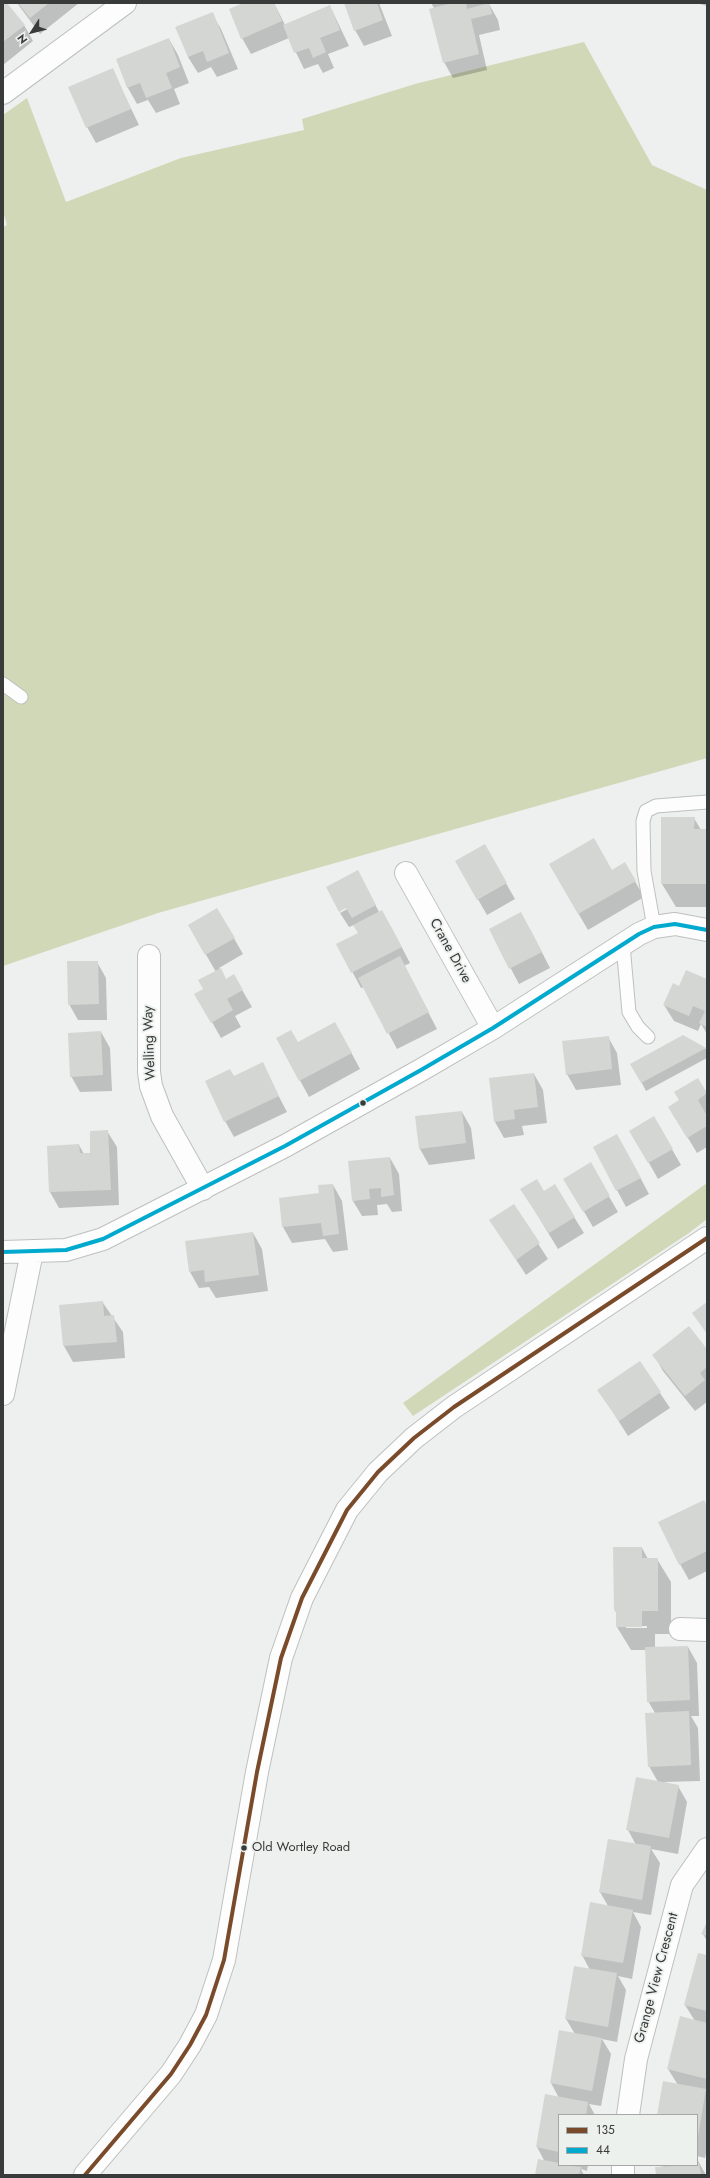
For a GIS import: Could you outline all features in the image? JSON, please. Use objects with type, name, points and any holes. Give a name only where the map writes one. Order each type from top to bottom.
[{"type":"street","points":[[3,93],[117,5]]},
{"type":"street","name":"Crane Drive","points":[[406,873],[493,1028]]},
{"type":"street","points":[[3,1252],[66,1250],[103,1239],[285,1146],[493,1028],[639,934],[654,927],[675,924],[707,930]]},
{"type":"street","name":"Welling Way","points":[[149,956],[149,1072],[151,1086],[162,1116],[203,1189]]},
{"type":"street","points":[[85,2175],[172,2074],[190,2045],[206,2014],[224,1960],[257,1772],[281,1658],[302,1598],[347,1510],[378,1472],[414,1438],[454,1407],[707,1238]]},
{"type":"street","points":[[3,1394],[32,1252]]},
{"type":"street","points":[[680,1629],[707,1630]]},
{"type":"street","name":"Grange View Crescent","points":[[628,2114],[636,2059],[682,1885],[707,1849]]},
{"type":"lane","points":[[3,684],[21,697]]},
{"type":"lane","points":[[654,927],[644,871],[642,821],[646,811],[656,806],[707,802]]},
{"type":"lane","points":[[623,945],[629,1012],[638,1027],[648,1037]]},
{"type":"green space","points":[[584,42],[652,165],[707,190],[707,758],[158,913],[3,966],[3,227],[7,225],[3,211],[3,115],[27,98],[66,202],[181,158],[304,130],[302,119],[415,84]]},
{"type":"green space","points":[[707,1183],[707,1219],[689,1233],[413,1416],[403,1403]]},
{"type":"building","points":[[3,3],[7,3],[25,25],[3,42]]},
{"type":"building","points":[[18,3],[49,3],[30,18]]},
{"type":"building","points":[[243,3],[274,3],[282,21],[241,39],[229,9]]},
{"type":"building","points":[[344,3],[377,3],[383,20],[354,31]]},
{"type":"building","points":[[452,3],[466,3],[467,9],[489,3],[492,14],[471,19],[479,54],[443,63],[429,9]]},
{"type":"building","points":[[330,5],[340,30],[320,38],[326,52],[313,58],[309,48],[294,53],[283,25]]},
{"type":"building","points":[[213,12],[229,53],[207,62],[203,51],[188,57],[175,27]]},
{"type":"building","points":[[169,38],[180,67],[166,73],[172,88],[146,98],[140,83],[127,88],[116,59]]},
{"type":"building","points":[[113,68],[131,109],[86,128],[68,87]]},
{"type":"building","points":[[661,817],[695,817],[694,829],[707,829],[707,884],[661,884]]},
{"type":"building","points":[[594,838],[612,870],[625,862],[636,881],[578,914],[549,864]]},
{"type":"building","points":[[485,844],[507,883],[477,900],[455,861]]},
{"type":"building","points":[[358,870],[376,905],[352,918],[346,908],[339,912],[326,887]]},
{"type":"building","points":[[217,908],[235,938],[205,955],[188,925]]},
{"type":"building","points":[[382,910],[402,947],[351,973],[336,944],[358,933],[353,925]]},
{"type":"building","points":[[521,912],[542,952],[509,969],[489,929]]},
{"type":"building","points":[[400,956],[429,1012],[387,1034],[358,978]]},
{"type":"building","points":[[67,961],[98,961],[99,1004],[68,1005]]},
{"type":"building","points":[[221,968],[226,979],[234,974],[243,990],[227,999],[233,1010],[211,1023],[194,994],[203,989],[198,980]]},
{"type":"building","points":[[686,970],[707,979],[707,1027],[699,1023],[705,1011],[693,1006],[689,1016],[663,1005],[673,983],[679,986]]},
{"type":"building","points":[[335,1022],[352,1053],[299,1081],[276,1038],[291,1030],[298,1042]]},
{"type":"building","points":[[101,1031],[103,1075],[70,1077],[68,1033]]},
{"type":"building","points":[[683,1035],[706,1048],[641,1083],[630,1064]]},
{"type":"building","points":[[609,1036],[612,1069],[566,1075],[562,1041]]},
{"type":"building","points":[[263,1062],[279,1096],[224,1122],[205,1081],[230,1069],[234,1076]]},
{"type":"building","points":[[534,1073],[538,1107],[514,1110],[515,1119],[494,1122],[489,1078]]},
{"type":"building","points":[[698,1078],[707,1093],[698,1100],[707,1116],[707,1126],[687,1138],[668,1107],[679,1100],[674,1092]]},
{"type":"building","points":[[462,1111],[466,1143],[419,1149],[415,1116]]},
{"type":"building","points":[[654,1116],[673,1149],[648,1163],[629,1131]]},
{"type":"building","points":[[108,1130],[111,1190],[49,1192],[47,1146],[79,1144],[80,1153],[90,1153],[90,1131]]},
{"type":"building","points":[[617,1134],[641,1178],[616,1191],[593,1147]]},
{"type":"building","points":[[390,1157],[394,1195],[381,1197],[381,1188],[369,1189],[370,1199],[352,1201],[348,1161]]},
{"type":"building","points":[[591,1162],[610,1196],[583,1212],[563,1179]]},
{"type":"building","points":[[537,1179],[544,1191],[555,1184],[575,1217],[549,1233],[520,1189]]},
{"type":"building","points":[[333,1184],[339,1234],[323,1236],[321,1223],[282,1227],[279,1198],[319,1193],[318,1185]]},
{"type":"building","points":[[514,1204],[540,1243],[516,1260],[489,1220]]},
{"type":"building","points":[[253,1232],[259,1275],[205,1282],[204,1270],[189,1272],[185,1241]]},
{"type":"building","points":[[103,1301],[104,1316],[114,1315],[117,1342],[63,1346],[59,1305]]},
{"type":"building","points":[[707,1302],[707,1334],[692,1313]]},
{"type":"building","points":[[689,1326],[707,1349],[707,1367],[700,1373],[705,1380],[685,1396],[652,1355]]},
{"type":"building","points":[[640,1361],[661,1392],[619,1421],[597,1390]]},
{"type":"building","points":[[704,1500],[707,1506],[707,1551],[679,1565],[658,1522]]},
{"type":"building","points":[[613,1547],[642,1547],[642,1558],[658,1558],[658,1611],[642,1611],[642,1627],[616,1627],[616,1610],[614,1610]]},
{"type":"building","points":[[688,1646],[690,1700],[647,1702],[645,1647]]},
{"type":"building","points":[[689,1711],[691,1765],[648,1767],[645,1713]]},
{"type":"building","points":[[636,1777],[679,1785],[669,1838],[626,1830]]},
{"type":"building","points":[[608,1839],[651,1846],[642,1900],[599,1892]]},
{"type":"building","points":[[590,1902],[633,1910],[623,1963],[581,1956]]},
{"type":"building","points":[[707,1922],[707,1936],[701,1934]]},
{"type":"building","points":[[698,1953],[707,1955],[707,2011],[684,2005]]},
{"type":"building","points":[[574,1966],[617,1973],[608,2027],[565,2019]]},
{"type":"building","points":[[680,2016],[707,2023],[707,2079],[667,2069]]},
{"type":"building","points":[[559,2030],[602,2038],[592,2091],[550,2083]]},
{"type":"building","points":[[663,2081],[706,2089],[698,2136],[698,2114],[657,2114]]},
{"type":"building","points":[[545,2094],[588,2102],[586,2114],[558,2114],[558,2152],[536,2147]]},
{"type":"building","points":[[538,2159],[558,2163],[558,2166],[581,2167],[579,2175],[535,2175]]},
{"type":"building","points":[[698,2160],[701,2175],[656,2175],[655,2167],[698,2166]]},
{"type":"transit line","name":"44","points":[[3,1252],[66,1250],[103,1239],[285,1146],[421,1070],[493,1028],[639,934],[654,927],[675,924],[707,930]]},
{"type":"transit line","name":"135","points":[[85,2175],[171,2074],[190,2045],[206,2015],[224,1960],[257,1772],[281,1658],[302,1598],[347,1510],[378,1472],[414,1438],[454,1407],[707,1238]]},
{"type":"place","name":"Old Wortley Road","points":[[244,1848]]}]
